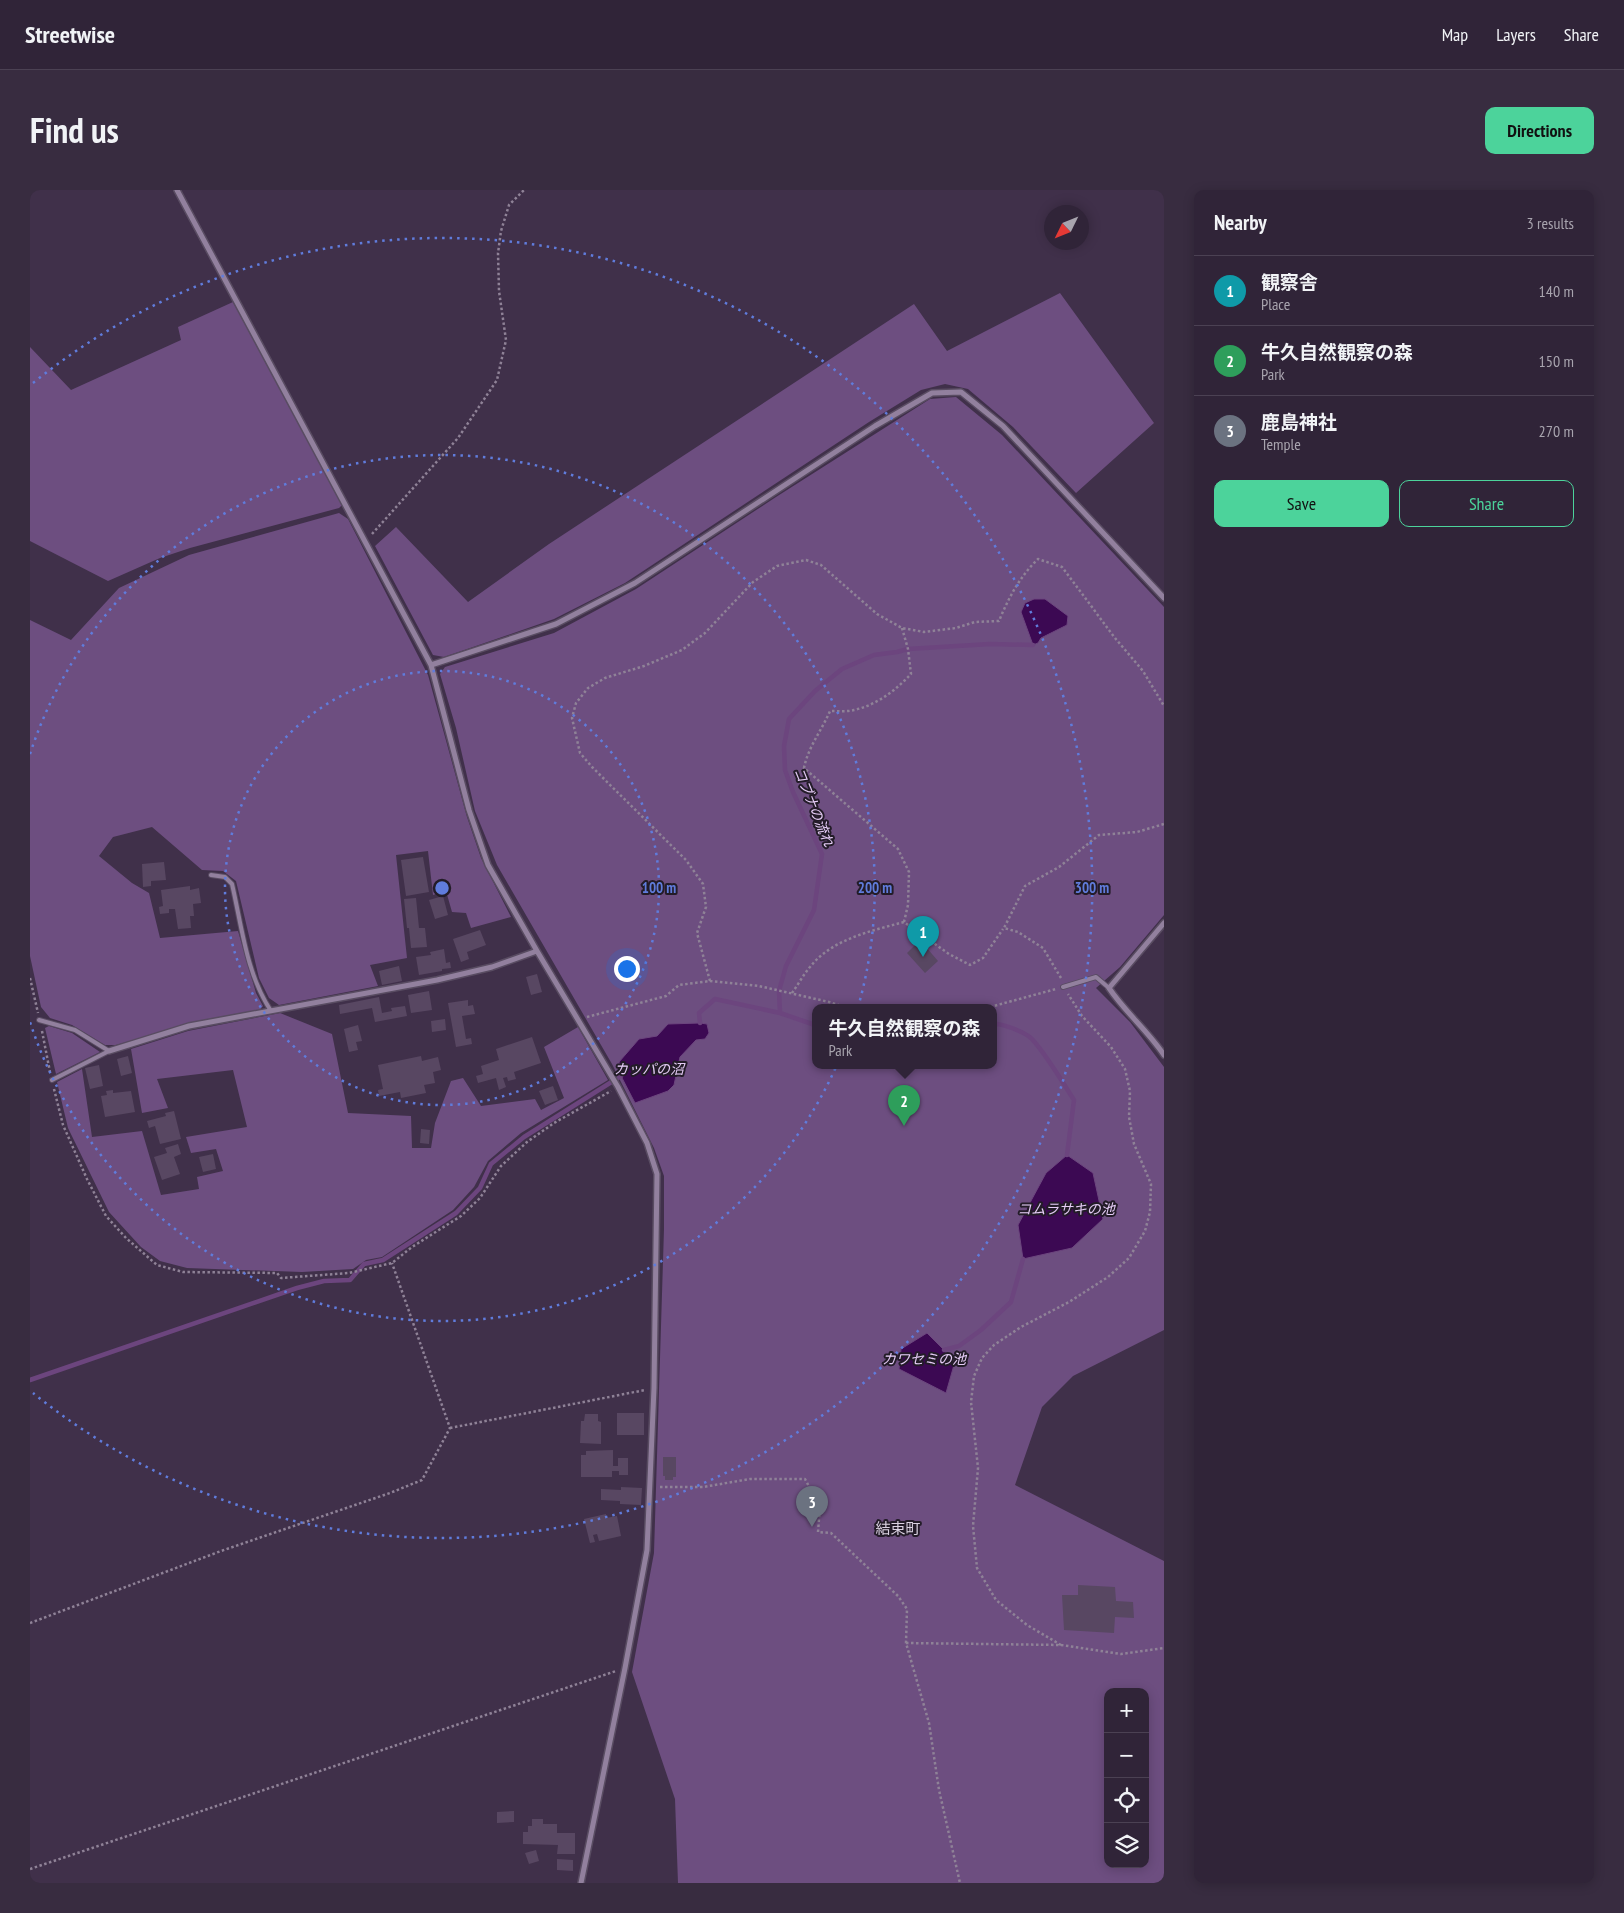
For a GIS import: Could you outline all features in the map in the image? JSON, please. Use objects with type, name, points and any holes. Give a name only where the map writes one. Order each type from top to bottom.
[{"type":"street","points":[[177,190],[431,665],[468,810],[488,865],[618,1087],[647,1143],[657,1174],[654,1388],[647,1550],[626,1668],[581,1883]]},
{"type":"street","points":[[431,665],[556,624],[635,583],[875,426],[932,393],[961,392],[1003,426],[1164,598]]},
{"type":"street","points":[[1164,923],[1109,988],[1115,998],[1156,1043],[1164,1055]]},
{"type":"street","points":[[109,1051],[189,1026],[437,980],[492,967],[537,951]]},
{"type":"lane","points":[[211,875],[225,877],[232,884],[245,948],[261,996],[271,1011]]},
{"type":"lane","points":[[1063,987],[1096,978],[1109,988]]},
{"type":"lane","points":[[39,1020],[75,1030],[109,1051]]},
{"type":"lane","points":[[52,1080],[109,1051]]},
{"type":"path","points":[[365,541],[458,438],[497,380],[506,340],[499,291],[498,253],[501,231],[509,205],[524,190]]},
{"type":"path","points":[[710,981],[698,933],[706,907],[703,884],[686,860],[592,768],[580,753],[572,718],[576,703],[588,688],[605,678],[644,666],[682,650],[705,633],[753,582],[776,566],[806,560],[821,566],[877,614],[902,628],[924,632],[956,628],[975,622],[999,621],[1007,602],[1024,574],[1038,559],[1062,567],[1115,638],[1144,670],[1164,706]]},
{"type":"path","points":[[902,628],[908,649],[911,674],[896,690],[871,705],[853,711],[830,710],[822,730],[807,752],[804,768],[898,848],[909,872],[908,905],[904,922]]},
{"type":"path","points":[[904,922],[948,954],[970,966],[983,958],[1004,928],[1025,886],[1059,867],[1099,835],[1137,832],[1164,824]]},
{"type":"path","points":[[792,993],[811,966],[838,944],[871,931],[904,922]]},
{"type":"path","points":[[1004,928],[1018,932],[1043,948],[1061,974],[1063,987],[1082,1016],[1111,1047],[1125,1069],[1130,1091],[1128,1117],[1134,1144],[1151,1184],[1150,1212],[1145,1232],[1129,1258],[1108,1277],[1069,1302],[1021,1327],[994,1345],[982,1358],[974,1376],[971,1402],[978,1468],[973,1526],[977,1568],[996,1600],[1027,1625],[1061,1645]]},
{"type":"path","points":[[30,978],[63,1124],[87,1179],[106,1216],[126,1238],[157,1265],[183,1272],[277,1273],[281,1278],[349,1273],[392,1263],[412,1247],[461,1216],[480,1198],[501,1166],[528,1142],[554,1123],[618,1087]]},
{"type":"path","points":[[579,1019],[666,996],[679,986],[710,981],[759,986],[835,1004]]},
{"type":"path","points":[[997,1005],[1063,987]]},
{"type":"path","points":[[30,1623],[221,1551],[390,1494],[422,1480],[450,1428],[392,1263]]},
{"type":"path","points":[[450,1428],[654,1388]]},
{"type":"path","points":[[651,1487],[703,1487],[750,1479],[805,1479],[820,1507],[818,1532],[831,1533],[898,1596],[907,1610],[906,1643],[929,1723],[939,1790],[960,1883]]},
{"type":"path","points":[[906,1643],[1061,1645],[1121,1654],[1164,1648]]},
{"type":"path","points":[[30,1869],[626,1668]]},
{"type":"shaded area","points":[[1060,293],[1154,423],[1076,493],[1013,427],[968,389],[945,384],[921,390],[869,422],[625,583],[554,619],[444,657],[433,655],[375,546],[396,527],[468,602],[549,544],[914,304],[947,351]]},
{"type":"shaded area","points":[[233,302],[342,505],[339,508],[190,548],[160,558],[108,581],[30,541],[30,347],[71,390],[181,340],[178,327]]},
{"type":"shaded area","points":[[956,397],[1002,435],[1164,607],[1164,915],[1120,967],[1096,988],[1130,1022],[1164,1067],[1164,1330],[1073,1376],[1042,1407],[1015,1485],[1164,1561],[1164,1883],[678,1883],[675,1799],[632,1672],[654,1553],[664,1176],[654,1148],[612,1064],[497,865],[475,811],[456,728],[440,674],[445,667],[554,633],[636,589],[930,399]]},
{"type":"shaded area","points":[[339,513],[348,519],[428,675],[467,817],[481,858],[511,917],[471,928],[466,913],[452,912],[446,891],[433,895],[428,851],[396,855],[407,958],[370,965],[378,986],[279,1005],[269,998],[259,978],[236,881],[223,871],[202,870],[152,827],[113,837],[99,856],[132,883],[149,893],[160,938],[238,931],[256,993],[263,1006],[260,1010],[199,1021],[116,1045],[105,1045],[72,1025],[50,1018],[41,1007],[30,956],[30,620],[71,640],[119,588],[189,555]]},
{"type":"shaded area","points":[[280,1013],[332,1034],[348,1113],[411,1116],[412,1148],[431,1148],[435,1123],[451,1081],[463,1078],[481,1106],[535,1099],[541,1110],[564,1098],[544,1047],[578,1027],[608,1080],[521,1133],[488,1161],[474,1187],[453,1210],[382,1257],[366,1260],[353,1269],[302,1272],[187,1268],[160,1261],[141,1247],[109,1212],[68,1128],[57,1082],[82,1069],[92,1137],[142,1131],[161,1195],[199,1189],[197,1177],[223,1171],[216,1149],[191,1153],[186,1137],[247,1127],[233,1070],[157,1079],[168,1108],[142,1113],[131,1049],[188,1031]]},
{"type":"shaded area","points":[[49,1026],[72,1033],[100,1052],[56,1074],[45,1028]]},
{"type":"water","points":[[1034,599],[1045,599],[1068,616],[1067,625],[1041,638],[1038,643],[1033,645],[1021,612],[1025,603]]},
{"type":"water","name":"カッパの沼","points":[[668,1024],[707,1024],[709,1033],[705,1039],[696,1040],[680,1057],[674,1085],[668,1091],[635,1103],[621,1076],[619,1062],[639,1039],[657,1036]]},
{"type":"water","name":"コムラサキの池","points":[[1067,1155],[1093,1173],[1103,1219],[1072,1248],[1023,1259],[1018,1225],[1046,1173]]},
{"type":"water","name":"カワセミの池","points":[[927,1333],[944,1350],[954,1365],[946,1393],[899,1369],[901,1349]]},
{"type":"building","points":[[423,857],[429,892],[406,896],[401,860]]},
{"type":"building","points":[[164,862],[166,880],[151,881],[151,886],[143,887],[142,864]]},
{"type":"building","points":[[190,886],[190,890],[199,888],[201,903],[193,904],[194,916],[190,916],[191,928],[178,929],[175,909],[169,909],[169,913],[160,914],[159,907],[163,906],[161,890]]},
{"type":"building","points":[[443,896],[448,915],[435,919],[429,900]]},
{"type":"building","points":[[416,898],[419,928],[425,928],[427,947],[411,948],[404,899]]},
{"type":"building","points":[[480,930],[486,945],[467,952],[469,959],[461,962],[453,939]]},
{"type":"building","points":[[920,940],[938,961],[925,973],[907,953]]},
{"type":"building","points":[[444,949],[446,963],[450,962],[451,968],[419,975],[416,957],[431,955],[430,952]]},
{"type":"building","points":[[399,966],[402,981],[382,985],[379,971]]},
{"type":"building","points":[[537,974],[542,992],[531,995],[526,977]]},
{"type":"building","points":[[429,991],[432,1010],[411,1013],[408,995]]},
{"type":"building","points":[[379,997],[382,1013],[392,1011],[391,1008],[405,1006],[407,1016],[375,1022],[372,1008],[340,1014],[339,1005]]},
{"type":"building","points":[[468,1000],[468,1006],[473,1005],[475,1014],[462,1016],[466,1039],[471,1038],[472,1044],[456,1047],[448,1003]]},
{"type":"building","points":[[445,1019],[446,1030],[432,1032],[431,1021]]},
{"type":"building","points":[[358,1025],[362,1041],[356,1042],[358,1050],[349,1052],[344,1029]]},
{"type":"building","points":[[532,1037],[541,1063],[514,1072],[516,1079],[508,1081],[507,1077],[503,1078],[506,1087],[499,1090],[496,1078],[478,1083],[476,1076],[483,1074],[481,1066],[499,1060],[496,1049]]},
{"type":"building","points":[[128,1056],[132,1073],[121,1076],[117,1059]]},
{"type":"building","points":[[421,1056],[422,1061],[438,1057],[441,1070],[433,1072],[435,1083],[424,1085],[426,1093],[401,1098],[400,1092],[379,1096],[378,1090],[383,1089],[378,1065]]},
{"type":"building","points":[[99,1065],[103,1086],[90,1089],[85,1068]]},
{"type":"building","points":[[553,1086],[558,1100],[545,1105],[539,1091]]},
{"type":"building","points":[[113,1090],[113,1093],[131,1091],[135,1112],[105,1117],[101,1096],[107,1095],[106,1091]]},
{"type":"building","points":[[174,1111],[181,1139],[160,1144],[155,1126],[149,1128],[147,1121],[166,1116],[165,1113]]},
{"type":"building","points":[[421,1129],[430,1130],[429,1144],[420,1143]]},
{"type":"building","points":[[178,1144],[181,1154],[174,1157],[180,1174],[162,1180],[154,1157],[167,1153],[165,1148]]},
{"type":"building","points":[[213,1154],[216,1169],[203,1172],[199,1157]]},
{"type":"building","points":[[617,1413],[644,1413],[644,1435],[617,1435]]},
{"type":"building","points":[[585,1414],[598,1414],[598,1421],[601,1422],[601,1444],[580,1443],[581,1421],[584,1421]]},
{"type":"building","points":[[613,1450],[613,1466],[618,1466],[618,1458],[628,1458],[628,1475],[619,1475],[619,1471],[612,1471],[612,1477],[581,1477],[581,1455],[586,1455],[586,1451]]},
{"type":"building","points":[[663,1457],[676,1457],[676,1477],[673,1477],[673,1480],[665,1480],[665,1476],[663,1476]]},
{"type":"building","points":[[621,1487],[642,1488],[641,1505],[620,1504],[620,1501],[601,1500],[601,1489],[621,1490]]},
{"type":"building","points":[[606,1514],[606,1518],[617,1516],[621,1536],[599,1541],[597,1534],[593,1535],[595,1542],[590,1543],[584,1519]]},
{"type":"building","points":[[1078,1585],[1115,1587],[1116,1601],[1133,1602],[1134,1618],[1115,1617],[1114,1633],[1064,1630],[1062,1595],[1078,1595]]},
{"type":"building","points":[[514,1811],[514,1822],[497,1823],[497,1812]]},
{"type":"building","points":[[532,1819],[543,1819],[543,1824],[557,1824],[557,1833],[575,1833],[575,1854],[557,1854],[558,1845],[523,1844],[523,1832],[528,1832],[528,1826],[532,1826]]},
{"type":"building","points":[[536,1850],[539,1861],[529,1864],[525,1853]]},
{"type":"building","points":[[557,1859],[573,1860],[573,1871],[557,1870]]},
{"type":"waterway","name":"コブナの流れ","points":[[780,1013],[779,991],[786,966],[814,910],[822,854],[793,792],[785,770],[784,746],[789,719],[815,691],[842,669],[874,655],[908,649],[990,644],[1033,645]]},
{"type":"waterway","points":[[700,1023],[699,1013],[715,999],[780,1013],[812,1024]]},
{"type":"waterway","points":[[997,1024],[1013,1028],[1032,1039],[1049,1061],[1074,1100],[1067,1155]]},
{"type":"waterway","points":[[30,1380],[297,1288],[324,1281],[350,1280],[364,1264],[383,1260],[456,1213],[480,1188],[491,1164],[524,1137],[621,1076]]},
{"type":"waterway","points":[[944,1350],[959,1346],[981,1330],[1011,1302],[1023,1259]]},
{"type":"place","name":"観察舎","points":[[923,957]]},
{"type":"place","name":"牛久自然観察の森","points":[[904,1126]]},
{"type":"place","name":"鹿島神社","points":[[812,1527]]},
{"type":"district","name":"結束町","points":[[898,1528]]}]
